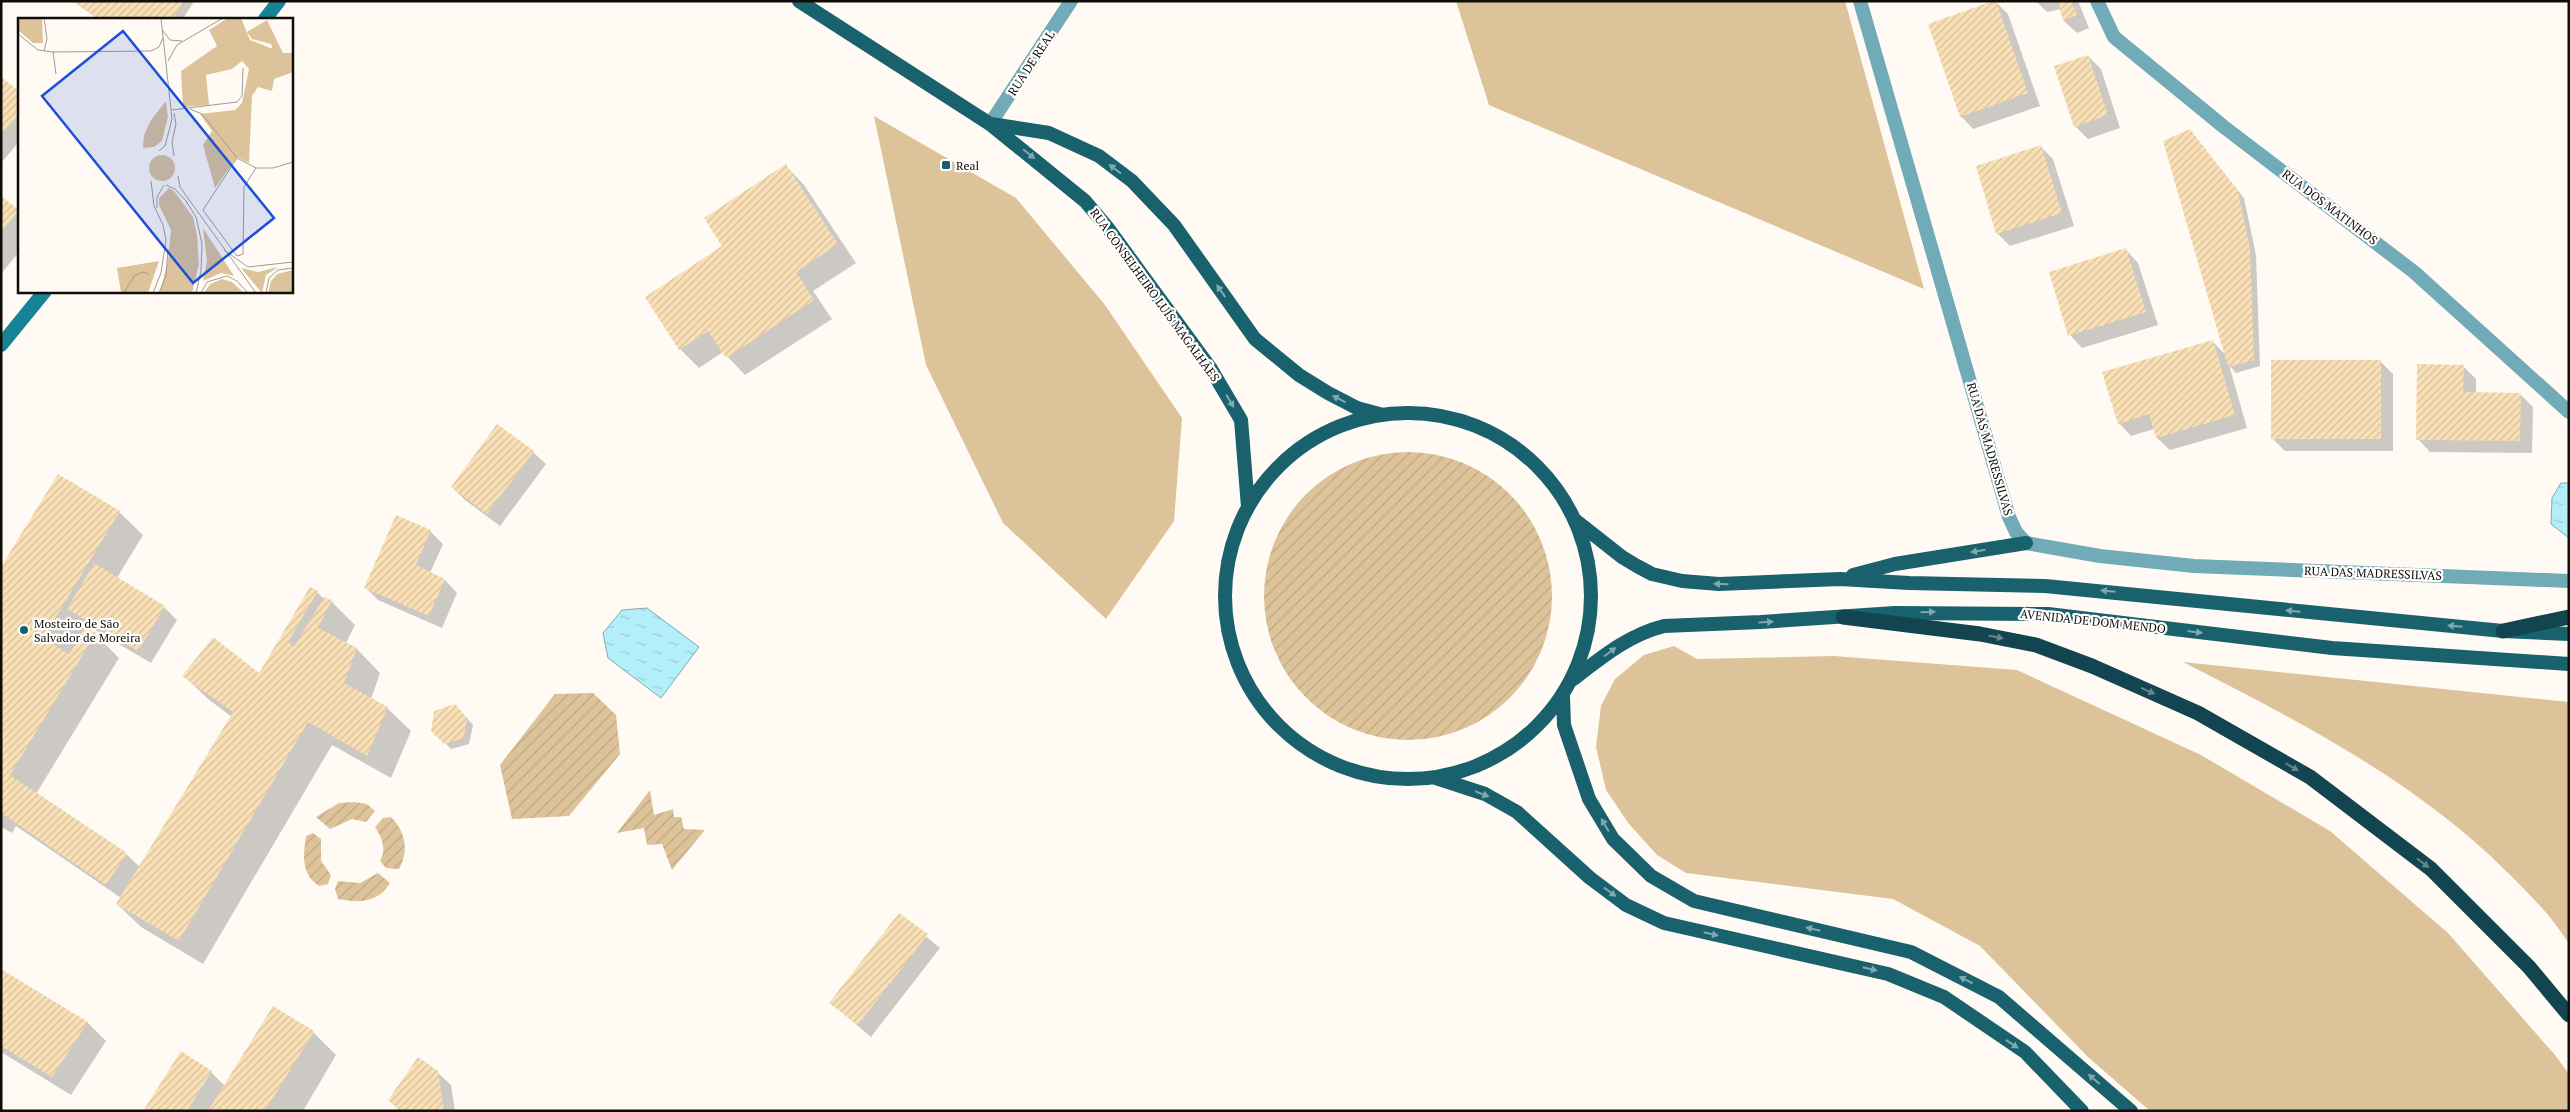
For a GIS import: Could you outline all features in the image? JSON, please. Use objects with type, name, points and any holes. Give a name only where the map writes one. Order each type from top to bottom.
[{"type":"highway","points":[[1843,617],[1980,634],[2036,645],[2092,666],[2198,713],[2310,777],[2431,869],[2529,967],[2569,1016]]},
{"type":"highway","points":[[2503,631],[2569,617]]},
{"type":"main road","points":[[266,18],[280,1]]},
{"type":"main road","name":"RUA CONSELHEIRO LUÍS MAGALHÃES","points":[[799,1],[990,124],[1085,201],[1107,227],[1211,369],[1241,420],[1248,507]]},
{"type":"main road","name":"RUA CONSELHEIRO LUÍS MAGALHÃES","points":[[990,124],[1049,133],[1106,161],[1132,181],[1174,225],[1255,338],[1299,375],[1328,393],[1357,408],[1384,415]]},
{"type":"main road","points":[[1,345],[43,292]]},
{"type":"main road","points":[[1406,413],[1440,416],[1469,423],[1500,436],[1525,454],[1548,477],[1575,519],[1588,562],[1592,591],[1590,626],[1571,681],[1562,696],[1537,728],[1514,745],[1489,761],[1436,778],[1406,780],[1350,770],[1324,759],[1301,744],[1278,726],[1245,680],[1235,655],[1228,627],[1225,599],[1227,568],[1235,537],[1248,507],[1266,480],[1288,457],[1316,438],[1342,425],[1384,415],[1406,413]]},
{"type":"main road","points":[[1575,519],[1622,557],[1652,574],[1667,578],[1719,584],[1840,579],[1909,583],[2045,586],[2503,631],[2569,634]]},
{"type":"main road","points":[[1840,579],[1895,564],[2026,543]]},
{"type":"main road","name":"AVENIDA DE DOM MENDO","points":[[1571,681],[1620,645],[1644,631],[1664,626],[1944,612],[2048,614],[2332,648],[2569,664]]},
{"type":"main road","points":[[1562,696],[1564,725],[1589,799],[1613,839],[1651,876],[1694,901],[1911,952],[1999,997],[2131,1111]]},
{"type":"main road","points":[[1436,778],[1485,794],[1517,812],[1590,878],[1626,905],[1664,923],[1888,974],[1944,997],[2025,1052],[2082,1111]]},
{"type":"street","name":"RUA DE REAL","points":[[990,124],[1071,1]]},
{"type":"street","name":"RUA DAS MADRESSILVAS","points":[[1860,1],[2009,517],[2016,532],[2026,543],[2100,556],[2194,566],[2569,580]]},
{"type":"street","name":"RUA DOS MATINHOS","points":[[2097,1],[2114,37],[2224,127],[2414,272],[2569,412]]},
{"type":"shaded area","points":[[1456,1],[1845,1],[1924,289],[1489,105]]},
{"type":"shaded area","points":[[874,116],[1016,198],[1105,305],[1182,418],[1174,521],[1106,619],[1003,523],[926,365]]},
{"type":"shaded area","points":[[1394,452],[1422,452],[1450,458],[1476,469],[1500,484],[1520,504],[1535,528],[1546,554],[1552,582],[1550,624],[1535,664],[1520,688],[1500,708],[1476,723],[1450,734],[1422,740],[1394,740],[1366,734],[1340,723],[1316,708],[1296,688],[1281,664],[1270,638],[1264,610],[1264,582],[1270,554],[1281,528],[1296,504],[1316,484],[1340,469],[1366,458]]},
{"type":"shaded area","points":[[1674,646],[1697,659],[1834,656],[2017,670],[2201,755],[2330,831],[2448,933],[2555,1055],[2569,1074],[2569,1111],[2150,1111],[2088,1057],[1980,946],[1893,899],[1686,873],[1657,855],[1629,824],[1606,790],[1596,747],[1601,706],[1615,679],[1644,655]]},
{"type":"shaded area","points":[[2183,662],[2569,702],[2569,944],[2548,915],[2516,881],[2471,839],[2434,809],[2354,755],[2312,730]]},
{"type":"shaded area","points":[[593,693],[616,715],[620,754],[569,816],[512,819],[500,765],[555,694]]},
{"type":"shaded area","points":[[650,790],[654,815],[673,809],[674,817],[681,817],[684,829],[705,830],[672,870],[662,844],[647,845],[644,828],[617,833]]},
{"type":"shaded area","points":[[355,802],[367,804],[375,811],[366,822],[352,819],[330,829],[316,817],[339,803]]},
{"type":"shaded area","points":[[391,817],[403,835],[405,849],[399,869],[386,868],[380,861],[383,844],[375,827],[383,818]]},
{"type":"shaded area","points":[[313,833],[321,839],[321,861],[331,875],[328,884],[319,886],[309,876],[304,857],[306,836]]},
{"type":"shaded area","points":[[378,873],[390,883],[385,890],[374,898],[361,901],[338,899],[335,889],[338,881],[360,883]]},
{"type":"water","points":[[2561,483],[2569,483],[2569,538],[2551,524],[2552,498]]},
{"type":"water","points":[[647,608],[699,647],[661,698],[608,658],[603,633],[622,610]]},
{"type":"building","points":[[74,1],[184,1],[173,18],[98,18]]},
{"type":"building","points":[[1996,1],[2028,93],[1960,117],[1928,24]]},
{"type":"building","points":[[2058,1],[2071,1],[2077,15],[2063,21]]},
{"type":"building","points":[[2088,55],[2108,115],[2074,127],[2054,66]]},
{"type":"building","points":[[1,77],[18,90],[18,115],[1,135]]},
{"type":"building","points":[[2190,129],[2238,191],[2250,248],[2254,360],[2228,367],[2163,141]]},
{"type":"building","points":[[2041,145],[2062,213],[1996,234],[1976,166]]},
{"type":"building","points":[[786,164],[838,244],[796,272],[814,300],[726,358],[708,331],[679,350],[645,297],[722,246],[704,218]]},
{"type":"building","points":[[1,196],[18,209],[18,211],[1,233]]},
{"type":"building","points":[[2126,248],[2146,312],[2068,336],[2049,272]]},
{"type":"building","points":[[2213,340],[2235,415],[2156,438],[2149,414],[2118,424],[2102,372]]},
{"type":"building","points":[[2271,360],[2381,360],[2381,439],[2271,439]]},
{"type":"building","points":[[2417,364],[2464,365],[2463,392],[2521,393],[2520,441],[2416,440]]},
{"type":"building","points":[[497,424],[534,451],[487,514],[451,487]]},
{"type":"building","name":"Mosteiro de São Salvador de Moreira","points":[[58,474],[120,511],[43,638],[69,654],[85,627],[96,633],[10,775],[127,853],[106,885],[1,813],[1,567]]},
{"type":"building","points":[[396,515],[431,530],[416,565],[445,579],[429,616],[364,588]]},
{"type":"building","points":[[94,563],[165,606],[138,651],[67,609]]},
{"type":"building","points":[[310,587],[318,591],[288,642],[294,647],[324,597],[332,600],[318,628],[357,648],[344,683],[388,707],[367,756],[308,722],[179,941],[116,904],[233,712],[182,676],[213,637],[259,673]]},
{"type":"building","points":[[455,704],[467,718],[464,738],[444,744],[431,731],[434,711]]},
{"type":"building","points":[[899,913],[928,934],[858,1025],[829,1003]]},
{"type":"building","points":[[1,969],[88,1022],[52,1077],[1,1046]]},
{"type":"building","points":[[273,1006],[314,1031],[265,1111],[208,1111]]},
{"type":"building","points":[[181,1051],[212,1071],[187,1111],[143,1111]]},
{"type":"building","points":[[418,1057],[438,1071],[444,1111],[402,1111],[388,1100]]},
{"type":"place","name":"Real","points":[[946,165]]},
{"type":"place","name":"Mosteiro de São Salvador de Moreira","points":[[24,630]]}]
